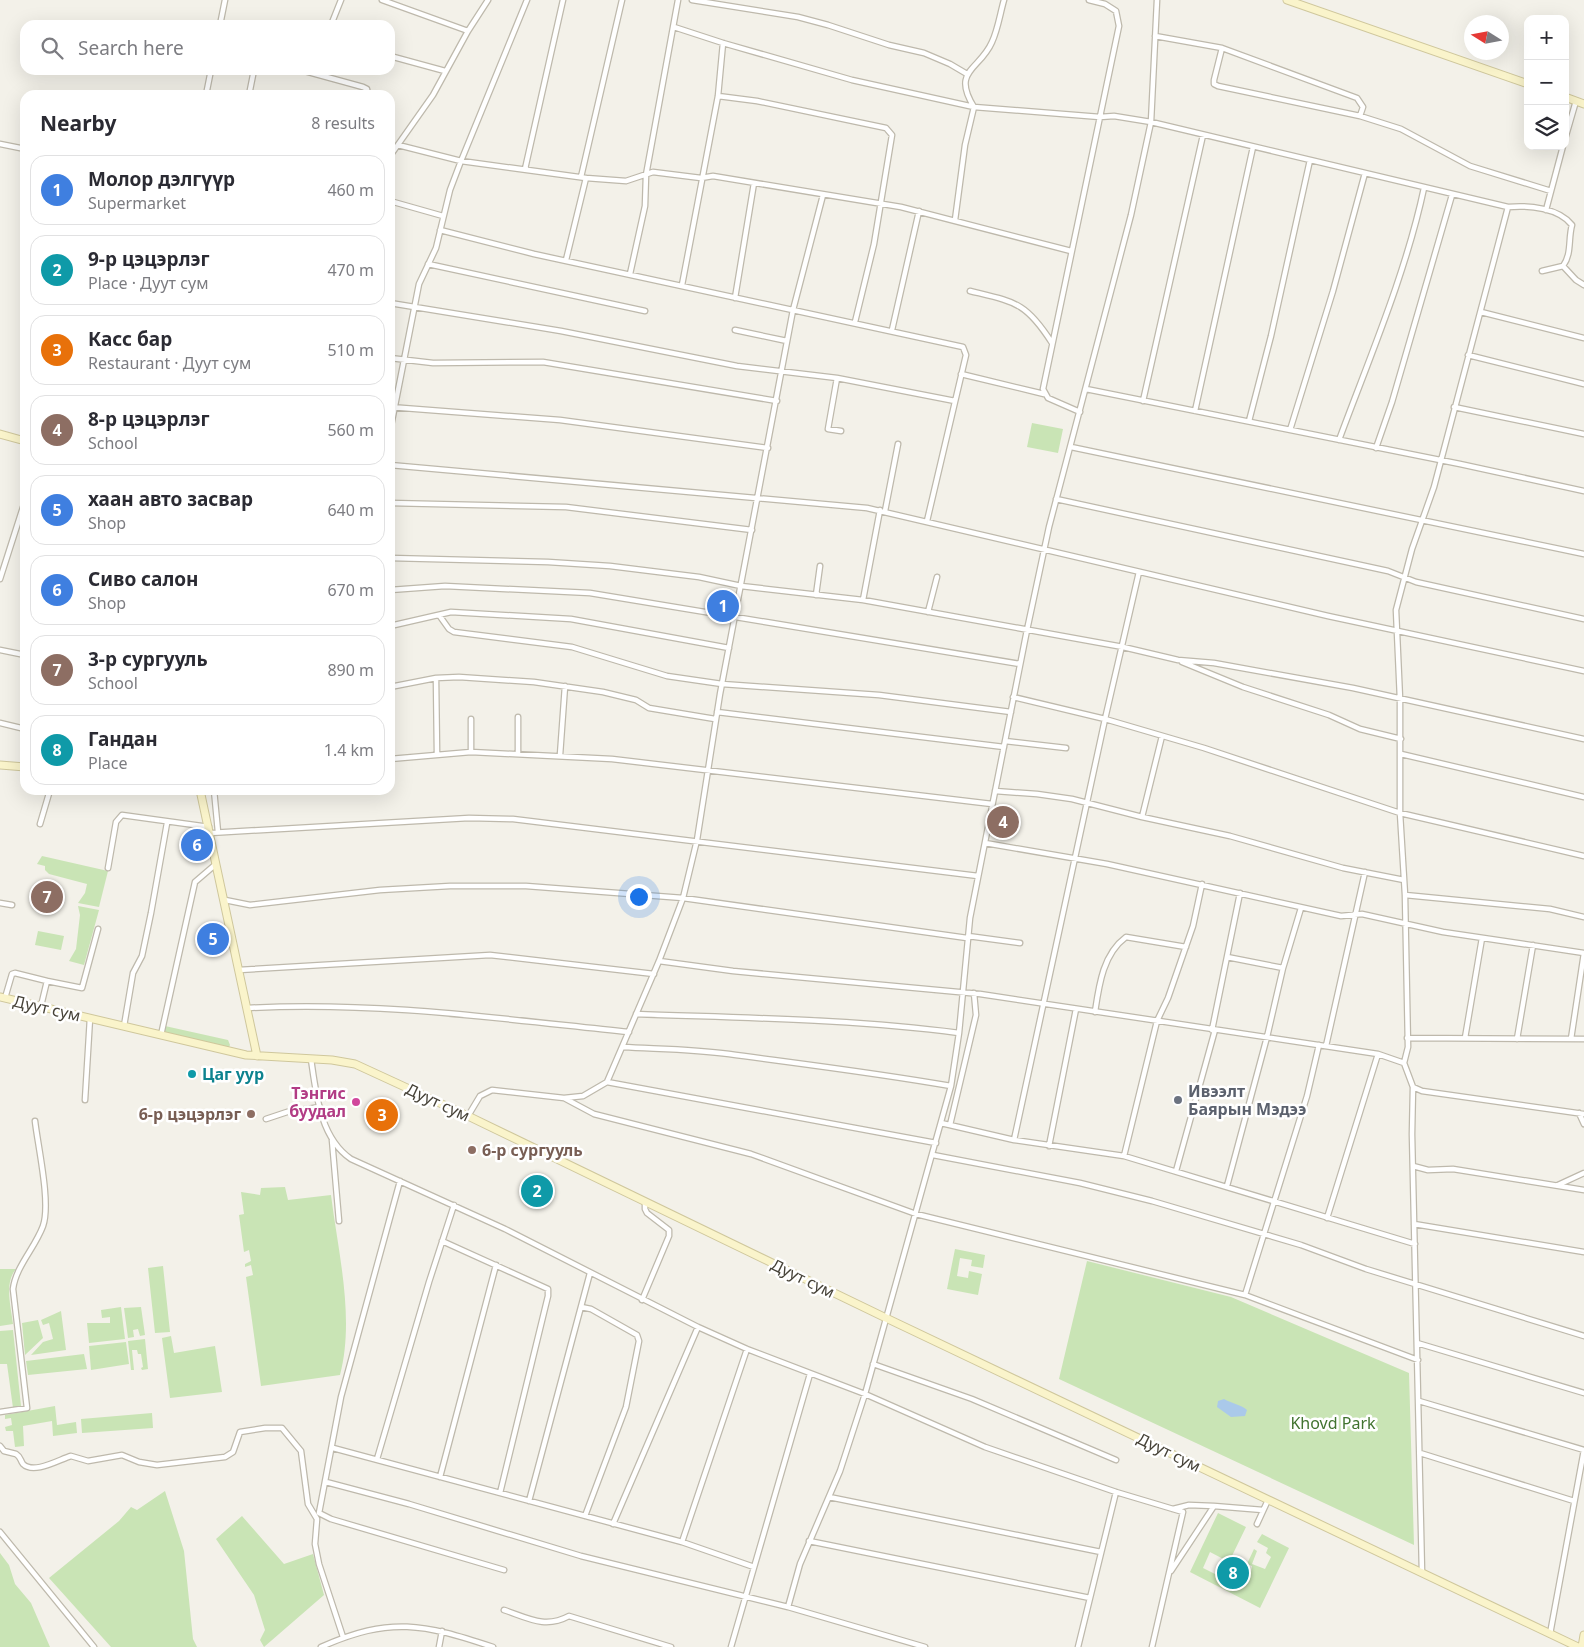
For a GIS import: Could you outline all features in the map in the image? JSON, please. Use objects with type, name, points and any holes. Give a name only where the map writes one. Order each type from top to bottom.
[{"type":"main road","points":[[1287,0],[1524,83]]},
{"type":"main road","points":[[1569,98],[1584,104]]},
{"type":"main road","points":[[0,434],[20,440]]},
{"type":"main road","points":[[0,765],[20,766]]},
{"type":"main road","points":[[201,795],[258,1056]]},
{"type":"main road","name":"Дуут сум","points":[[2,997],[258,1056],[355,1064],[468,1116],[886,1318],[1580,1647]]},
{"type":"main road","points":[[1580,1647],[1584,1635]]},
{"type":"street","points":[[221,20],[224,0]]},
{"type":"street","points":[[333,20],[341,0]]},
{"type":"street","points":[[382,0],[468,31]]},
{"type":"street","points":[[395,149],[433,95],[468,31],[488,0]]},
{"type":"street","points":[[395,397],[405,359],[419,284],[436,248],[443,216],[461,161],[527,0]]},
{"type":"street","points":[[525,169],[563,0]]},
{"type":"street","points":[[566,260],[622,0]]},
{"type":"street","points":[[630,274],[646,200],[646,175],[678,0]]},
{"type":"street","points":[[692,0],[798,17],[828,25],[889,45],[924,53],[950,64],[967,74]]},
{"type":"street","points":[[955,220],[965,145],[974,106],[966,94],[964,84],[967,74],[992,44],[1004,0]]},
{"type":"street","points":[[1044,394],[1052,343],[1119,26],[1116,11],[1111,7],[1089,0]]},
{"type":"street","points":[[788,1608],[809,1541],[840,1471],[865,1394],[951,1086],[959,1033],[968,937],[978,876],[1026,630],[1056,499],[1131,215],[1152,122],[1157,0]]},
{"type":"street","points":[[674,27],[852,80],[974,106],[1100,117],[1114,116],[1152,122],[1452,195],[1508,207],[1546,210],[1566,216],[1572,225],[1569,239],[1569,258],[1563,266],[1542,270]]},
{"type":"street","points":[[1156,36],[1222,48],[1357,98],[1363,107],[1360,116]]},
{"type":"street","points":[[682,285],[718,96],[723,43]]},
{"type":"street","points":[[1222,48],[1214,84],[1360,116],[1401,129],[1470,166],[1552,190]]},
{"type":"street","points":[[395,57],[445,71]]},
{"type":"street","points":[[207,90],[210,75]]},
{"type":"street","points":[[250,90],[253,75]]},
{"type":"street","points":[[319,75],[363,87],[367,90]]},
{"type":"street","points":[[718,96],[757,100],[886,128],[892,135],[874,244],[855,322]]},
{"type":"street","points":[[1569,125],[1576,101]]},
{"type":"street","points":[[1143,401],[1203,135]]},
{"type":"street","points":[[0,144],[20,147]]},
{"type":"street","points":[[398,145],[461,161],[583,177],[626,181],[653,172],[701,178],[713,176],[918,211],[1071,252]]},
{"type":"street","points":[[1195,411],[1253,147]]},
{"type":"street","points":[[1546,210],[1562,150]]},
{"type":"street","points":[[1249,422],[1271,336],[1310,160]]},
{"type":"street","points":[[1290,430],[1333,291],[1365,173]]},
{"type":"street","points":[[736,298],[754,183]]},
{"type":"street","points":[[1339,440],[1419,213],[1424,188]]},
{"type":"street","points":[[468,1116],[480,1096],[492,1090],[564,1098],[583,1096],[607,1082],[654,974],[683,898],[696,840],[715,719],[793,310],[823,195]]},
{"type":"street","points":[[1376,448],[1392,402],[1452,195]]},
{"type":"street","points":[[395,202],[443,216]]},
{"type":"street","points":[[1422,1573],[1414,1224],[1413,1087],[1404,1063],[1407,1056],[1408,1038],[1405,894],[1400,813],[1401,740],[1396,610],[1412,549],[1424,519],[1508,207]]},
{"type":"street","points":[[892,330],[918,211]]},
{"type":"street","points":[[440,230],[566,260],[892,330],[962,347],[966,355],[926,521]]},
{"type":"street","points":[[428,264],[645,311]]},
{"type":"street","points":[[1563,266],[1576,280],[1584,285]]},
{"type":"street","points":[[970,291],[1015,302],[1027,309],[1037,319],[1052,343]]},
{"type":"street","points":[[395,304],[560,331],[737,366],[837,378],[955,401]]},
{"type":"street","points":[[1480,312],[1584,338]]},
{"type":"street","points":[[734,330],[787,341]]},
{"type":"street","points":[[1468,355],[1584,384]]},
{"type":"street","points":[[395,358],[433,362],[543,362],[777,400]]},
{"type":"street","points":[[962,374],[1044,394],[1048,398],[1080,412]]},
{"type":"street","points":[[837,378],[828,429],[841,431]]},
{"type":"street","points":[[1086,390],[1440,460],[1584,491]]},
{"type":"street","points":[[1454,407],[1584,434]]},
{"type":"street","points":[[395,408],[560,420],[768,448]]},
{"type":"street","points":[[863,600],[898,444]]},
{"type":"street","points":[[1071,447],[1424,519],[1584,554]]},
{"type":"street","points":[[395,465],[882,511],[1396,631],[1584,671]]},
{"type":"street","points":[[1056,499],[1388,571],[1416,582],[1584,619]]},
{"type":"street","points":[[395,503],[566,507],[752,530]]},
{"type":"street","points":[[0,579],[20,517]]},
{"type":"street","points":[[395,558],[548,562],[610,566],[699,577],[741,586],[863,600],[1123,647],[1178,660],[1224,664],[1400,699],[1584,739]]},
{"type":"street","points":[[816,595],[820,566]]},
{"type":"street","points":[[1014,1140],[1104,719],[1123,647],[1139,572]]},
{"type":"street","points":[[928,612],[937,577]]},
{"type":"street","points":[[395,590],[445,586],[564,591],[618,597],[1020,664]]},
{"type":"street","points":[[395,625],[451,612],[571,619],[729,648]]},
{"type":"street","points":[[439,615],[449,630],[454,632],[572,647],[667,676],[722,684],[879,695],[1011,712]]},
{"type":"street","points":[[0,650],[20,654]]},
{"type":"street","points":[[1178,660],[1243,687],[1329,715],[1360,730],[1401,740]]},
{"type":"street","points":[[436,678],[437,754]]},
{"type":"street","points":[[395,687],[436,678],[494,678],[603,692],[636,700],[649,708],[715,719]]},
{"type":"street","points":[[560,755],[565,686]]},
{"type":"street","points":[[1014,697],[1104,719],[1162,736],[1400,813],[1584,856]]},
{"type":"street","points":[[717,712],[1004,744],[1066,748]]},
{"type":"street","points":[[518,717],[518,753]]},
{"type":"street","points":[[471,719],[471,752]]},
{"type":"street","points":[[0,723],[20,727]]},
{"type":"street","points":[[1142,817],[1162,736]]},
{"type":"street","points":[[395,758],[471,752],[560,755],[654,763],[992,804]]},
{"type":"street","points":[[1400,754],[1584,797]]},
{"type":"street","points":[[995,791],[1037,794],[1087,803],[1230,836],[1365,872],[1404,880]]},
{"type":"street","points":[[40,824],[49,795]]},
{"type":"street","points":[[214,795],[218,832]]},
{"type":"street","points":[[108,868],[116,822],[122,815],[218,832],[489,818],[543,822],[696,840],[978,876]]},
{"type":"street","points":[[124,1026],[133,973],[142,956],[167,822]]},
{"type":"street","points":[[984,843],[1202,884],[1341,916],[1362,914],[1406,925],[1584,953],[1571,1039]]},
{"type":"street","points":[[161,1035],[195,882],[216,864]]},
{"type":"street","points":[[1326,1046],[1365,872]]},
{"type":"street","points":[[1124,1156],[1157,1021],[1186,948],[1202,884]]},
{"type":"street","points":[[225,900],[250,905],[380,890],[450,886],[526,886],[683,898],[1020,943]]},
{"type":"street","points":[[1176,1171],[1214,1030],[1240,893]]},
{"type":"street","points":[[1405,894],[1550,910],[1584,917]]},
{"type":"street","points":[[0,903],[12,905]]},
{"type":"street","points":[[1226,1186],[1267,1037],[1283,968],[1301,908]]},
{"type":"street","points":[[2,997],[13,973],[82,988],[98,929]]},
{"type":"street","points":[[1095,1012],[1099,986],[1107,962],[1118,944],[1126,937],[1186,948]]},
{"type":"street","points":[[1465,1038],[1482,938]]},
{"type":"street","points":[[1517,1039],[1534,945]]},
{"type":"street","points":[[239,970],[490,955],[654,974]]},
{"type":"street","points":[[1227,957],[1283,968]]},
{"type":"street","points":[[659,961],[733,971],[974,993],[1378,1054],[1404,1063]]},
{"type":"street","points":[[41,1006],[46,981]]},
{"type":"street","points":[[950,1125],[976,1015],[974,993]]},
{"type":"street","points":[[248,1008],[286,1006],[406,1009],[629,1032]]},
{"type":"street","points":[[1048,1146],[1076,1009]]},
{"type":"street","points":[[636,1014],[840,1021],[890,1024],[959,1033]]},
{"type":"street","points":[[85,1100],[90,1018]]},
{"type":"street","points":[[1408,1038],[1584,1039]]},
{"type":"street","points":[[1245,1295],[1307,1096],[1319,1045]]},
{"type":"street","points":[[623,1046],[729,1053],[756,1059],[873,1073],[951,1086]]},
{"type":"street","points":[[1327,1218],[1378,1054]]},
{"type":"street","points":[[311,1059],[320,1107],[332,1138],[342,1152],[351,1159],[454,1205],[642,1300],[747,1349],[865,1394],[985,1447],[1116,1492],[1183,1512],[1152,1647]]},
{"type":"street","points":[[607,1082],[936,1143]]},
{"type":"street","points":[[1413,1087],[1422,1091],[1582,1113],[1584,1124]]},
{"type":"street","points":[[564,1098],[594,1114],[751,1154],[916,1214],[1245,1295],[1418,1360]]},
{"type":"street","points":[[266,1119],[287,1112],[320,1107]]},
{"type":"street","points":[[0,1412],[27,1408],[13,1289],[19,1271],[38,1236],[45,1214],[35,1121]]},
{"type":"street","points":[[941,1123],[1014,1140],[1124,1156],[1415,1244]]},
{"type":"street","points":[[332,1138],[339,1221]]},
{"type":"street","points":[[932,1154],[1080,1183],[1160,1204],[1265,1235],[1416,1285],[1584,1336]]},
{"type":"street","points":[[1413,1166],[1428,1170],[1453,1169],[1584,1190]]},
{"type":"street","points":[[1558,1185],[1584,1173]]},
{"type":"street","points":[[343,1637],[319,1564],[315,1544],[318,1519],[349,1363],[400,1181]]},
{"type":"street","points":[[642,1300],[669,1236],[669,1230],[647,1213],[645,1202]]},
{"type":"street","points":[[377,1459],[454,1205]]},
{"type":"street","points":[[1414,1224],[1584,1252]]},
{"type":"street","points":[[442,1241],[548,1289],[548,1296],[500,1493]]},
{"type":"street","points":[[440,1477],[496,1265]]},
{"type":"street","points":[[529,1501],[590,1273]]},
{"type":"street","points":[[581,1307],[591,1309],[637,1335],[639,1340],[626,1407],[585,1516]]},
{"type":"street","points":[[613,1524],[698,1327]]},
{"type":"street","points":[[1418,1343],[1584,1393]]},
{"type":"street","points":[[682,1542],[747,1349]]},
{"type":"street","points":[[874,1364],[972,1399],[1116,1460]]},
{"type":"street","points":[[731,1647],[810,1374]]},
{"type":"street","points":[[1419,1401],[1584,1450],[1550,1634]]},
{"type":"street","points":[[0,1446],[4,1451],[20,1456],[23,1464],[33,1467],[51,1465],[71,1456],[88,1462],[122,1455],[139,1462],[158,1465],[225,1456],[233,1452],[240,1432],[278,1427],[287,1433],[301,1451],[308,1504],[318,1519]]},
{"type":"street","points":[[332,1448],[682,1542],[754,1567]]},
{"type":"street","points":[[1420,1453],[1574,1501]]},
{"type":"street","points":[[326,1482],[409,1504],[581,1556],[788,1608],[925,1647]]},
{"type":"street","points":[[1078,1647],[1116,1492]]},
{"type":"street","points":[[830,1497],[1100,1552]]},
{"type":"street","points":[[1257,1524],[1268,1500]]},
{"type":"street","points":[[1173,1509],[1189,1505],[1263,1510]]},
{"type":"street","points":[[1169,1574],[1214,1506]]},
{"type":"street","points":[[319,1513],[331,1519],[504,1570]]},
{"type":"street","points":[[0,1532],[94,1647]]},
{"type":"street","points":[[809,1541],[1090,1598]]},
{"type":"street","points":[[504,1610],[541,1623],[558,1622],[569,1616],[671,1647]]},
{"type":"street","points":[[321,1647],[343,1637],[394,1626],[442,1631],[493,1647]]},
{"type":"street","points":[[439,1647],[442,1631]]},
{"type":"green space","points":[[1032,423],[1063,429],[1058,453],[1027,447]]},
{"type":"green space","points":[[42,856],[108,871],[99,907],[78,903],[85,893],[87,884],[49,874],[45,870],[45,866],[37,864]]},
{"type":"green space","points":[[78,906],[99,910],[84,965],[69,961],[76,949],[80,915]]},
{"type":"green space","points":[[38,931],[64,936],[61,950],[35,945]]},
{"type":"green space","points":[[165,1026],[228,1040],[230,1045],[229,1047],[164,1033]]},
{"type":"green space","points":[[285,1187],[288,1200],[331,1195],[346,1308],[344,1353],[340,1375],[261,1386],[246,1277],[253,1275],[251,1265],[245,1267],[245,1264],[251,1261],[249,1250],[244,1252],[239,1215],[244,1214],[241,1192],[260,1195],[261,1188]]},
{"type":"green space","points":[[955,1249],[985,1255],[983,1268],[971,1266],[972,1260],[960,1258],[957,1276],[968,1278],[969,1271],[982,1274],[978,1295],[947,1289]]},
{"type":"green space","name":"Khovd Park","points":[[1087,1261],[1231,1297],[1409,1373],[1414,1545],[1059,1379]]},
{"type":"green space","points":[[163,1266],[170,1332],[155,1333],[148,1268]]},
{"type":"green space","points":[[0,1269],[16,1269],[12,1275],[9,1288],[13,1324],[0,1326]]},
{"type":"green space","points":[[121,1307],[125,1339],[89,1343],[87,1323],[110,1323],[110,1317],[102,1318],[101,1310]]},
{"type":"green space","points":[[141,1307],[145,1335],[140,1336],[138,1329],[133,1330],[134,1337],[128,1338],[124,1308]]},
{"type":"green space","points":[[61,1311],[66,1350],[31,1355],[43,1342],[53,1339],[49,1323],[43,1325],[41,1320]]},
{"type":"green space","points":[[38,1320],[43,1338],[25,1355],[22,1323]]},
{"type":"green space","points":[[13,1330],[21,1406],[13,1408],[7,1364],[0,1364],[0,1331]]},
{"type":"green space","points":[[171,1336],[174,1353],[215,1346],[222,1392],[170,1398],[162,1338]]},
{"type":"green space","points":[[145,1339],[148,1369],[142,1370],[141,1354],[138,1354],[137,1350],[132,1350],[134,1370],[131,1370],[128,1341]]},
{"type":"green space","points":[[126,1342],[129,1364],[91,1370],[89,1346]]},
{"type":"green space","points":[[84,1354],[87,1369],[28,1375],[26,1361]]},
{"type":"green space","points":[[55,1406],[57,1425],[76,1422],[77,1433],[53,1436],[52,1421],[23,1426],[24,1446],[15,1447],[13,1431],[6,1431],[5,1427],[12,1425],[11,1418],[5,1419],[5,1415]]},
{"type":"green space","points":[[152,1413],[153,1428],[82,1433],[81,1419]]},
{"type":"green space","points":[[165,1491],[184,1551],[193,1639],[197,1647],[111,1647],[49,1578],[119,1521],[131,1507],[137,1510]]},
{"type":"green space","points":[[1218,1513],[1246,1527],[1229,1562],[1210,1552],[1203,1568],[1237,1585],[1246,1568],[1251,1572],[1252,1566],[1247,1564],[1254,1549],[1257,1551],[1252,1564],[1265,1569],[1271,1557],[1266,1553],[1268,1548],[1257,1542],[1262,1534],[1289,1548],[1260,1608],[1190,1572]]},
{"type":"green space","points":[[242,1516],[284,1564],[313,1554],[324,1595],[264,1647],[260,1640],[265,1630],[254,1595],[216,1539]]},
{"type":"green space","points":[[0,1553],[9,1565],[15,1584],[31,1603],[50,1647],[0,1647]]},
{"type":"water","points":[[1224,1399],[1245,1408],[1247,1410],[1245,1416],[1231,1417],[1217,1407],[1218,1401]]},
{"type":"place","name":"Молор дэлгүүр","points":[[723,606]]},
{"type":"place","name":"8-р цэцэрлэг","points":[[1003,822]]},
{"type":"place","name":"Сиво салон","points":[[197,845]]},
{"type":"place","name":"3-р сургууль","points":[[47,897]]},
{"type":"place","name":"хаан авто засвар","points":[[213,939]]},
{"type":"place","name":"Цаг уур","points":[[192,1074]]},
{"type":"place","name":"Ивээлт Баярын Мэдээ","points":[[1178,1100]]},
{"type":"place","name":"Тэнгис буудал","points":[[356,1102]]},
{"type":"place","name":"6-р цэцэрлэг","points":[[251,1114]]},
{"type":"place","name":"Касс бар","points":[[382,1115]]},
{"type":"place","name":"6-р сургууль","points":[[472,1150]]},
{"type":"place","name":"9-р цэцэрлэг","points":[[537,1191]]},
{"type":"place","name":"Гандан","points":[[1233,1573]]}]
